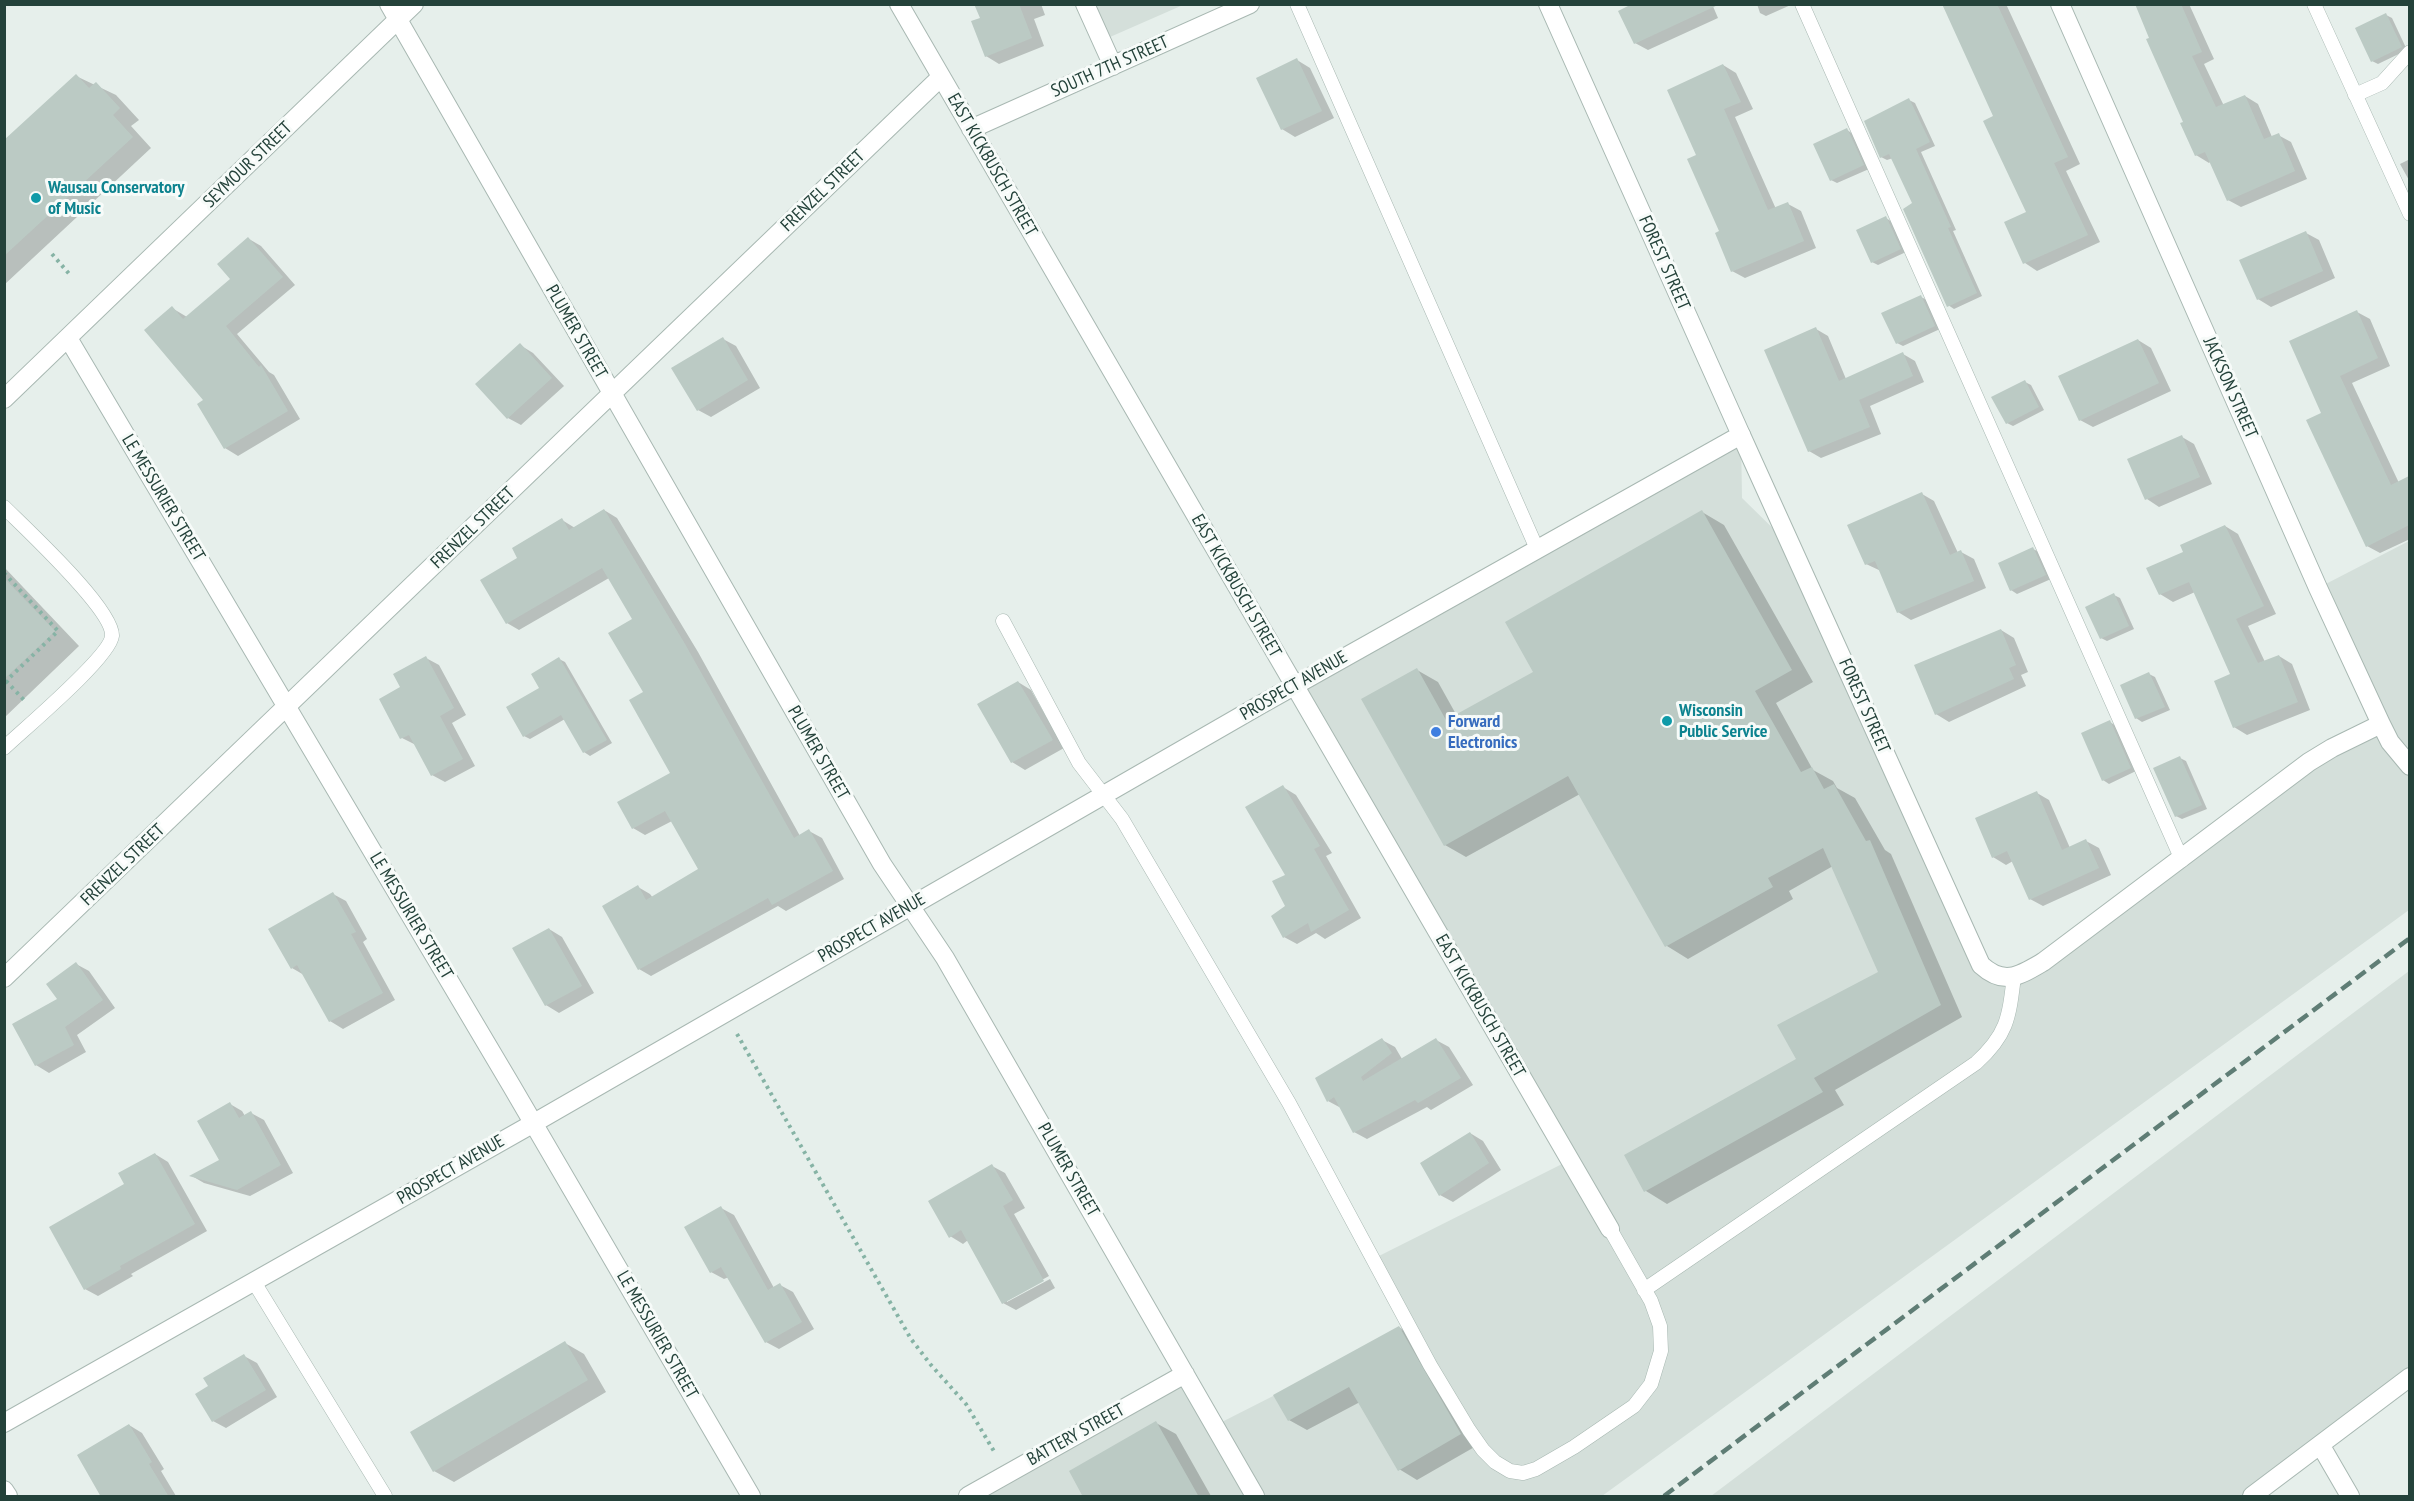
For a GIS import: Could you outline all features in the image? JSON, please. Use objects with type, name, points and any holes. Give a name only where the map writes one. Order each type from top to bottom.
[{"type":"street","name":"SEYMOUR STREET","points":[[4,399],[394,12],[414,4]]},
{"type":"street","name":"EAST KICKBUSCH STREET","points":[[899,4],[1610,1229]]},
{"type":"street","points":[[1085,4],[1113,66]]},
{"type":"street","name":"SOUTH 7TH STREET","points":[[971,129],[1250,4]]},
{"type":"street","name":"FOREST STREET","points":[[1548,4],[1981,965],[1997,977],[2014,976]]},
{"type":"street","name":"JACKSON STREET","points":[[2060,4],[2318,588],[2390,742],[2409,766]]},
{"type":"street","name":"PLUMER STREET","points":[[394,12],[882,864],[945,958],[1255,1497]]},
{"type":"street","name":"FRENZEL STREET","points":[[4,978],[941,77]]},
{"type":"street","name":"LE MESSURIER STREET","points":[[68,338],[534,1123],[751,1497]]},
{"type":"street","name":"PROSPECT AVENUE","points":[[4,1423],[534,1123],[1294,686],[1741,435]]},
{"type":"street","points":[[2014,976],[2052,956],[2323,753],[2381,724]]},
{"type":"street","name":"BATTERY STREET","points":[[968,1497],[1185,1374]]},
{"type":"street","points":[[2252,1497],[2409,1377]]},
{"type":"street","points":[[2321,1446],[2350,1497]]},
{"type":"street","points":[[4,1490],[8,1497]]},
{"type":"lane","points":[[1297,4],[1537,549]]},
{"type":"lane","points":[[1802,4],[2182,860]]},
{"type":"lane","points":[[2314,4],[2409,214]]},
{"type":"lane","points":[[2355,95],[2382,83],[2409,52]]},
{"type":"lane","points":[[4,507],[91,596],[109,621],[112,636],[102,656],[4,747]]},
{"type":"lane","points":[[1003,621],[1078,763],[1122,819],[1289,1103],[1430,1365],[1468,1430],[1495,1462],[1510,1471],[1523,1473],[1536,1469],[1574,1447],[1634,1406],[1651,1384],[1661,1351],[1660,1326],[1644,1290],[1610,1229]]},
{"type":"lane","points":[[1644,1290],[1976,1063],[1991,1050],[2003,1032],[2010,1007],[2014,976]]},
{"type":"lane","points":[[254,1282],[385,1497]]},
{"type":"path","points":[[52,254],[71,276]]},
{"type":"path","points":[[4,573],[58,631],[5,682],[20,695]]},
{"type":"path","points":[[724,1013],[911,1339],[966,1404],[1007,1474]]},
{"type":"shaded area","points":[[1095,5],[1183,5],[1110,37]]},
{"type":"shaded area","points":[[1741,435],[1742,498],[1791,546],[1981,965],[2006,977],[2381,724],[2318,588],[2409,541],[2409,910],[1602,1496],[968,1496],[1185,1374],[1214,1426],[1409,1327],[1373,1259],[1570,1160],[1294,686]]},
{"type":"shaded area","points":[[2409,971],[2409,1377],[2252,1496],[1711,1496]]},
{"type":"building","points":[[974,4],[1019,4],[1032,38],[985,57],[971,21],[980,18]]},
{"type":"building","points":[[1632,4],[1720,4],[1634,44],[1618,11]]},
{"type":"building","points":[[1942,4],[1997,4],[2068,157],[2054,163],[2088,235],[2023,264],[2004,222],[2026,212],[1983,121],[1993,116]]},
{"type":"building","points":[[2135,4],[2181,4],[2202,52],[2192,56],[2216,107],[2245,95],[2264,139],[2279,133],[2295,171],[2227,201],[2205,152],[2195,156],[2180,123],[2183,122],[2146,39],[2149,38]]},
{"type":"building","points":[[2386,13],[2402,47],[2371,62],[2355,28]]},
{"type":"building","points":[[1297,58],[1322,111],[1281,130],[1256,78]]},
{"type":"building","points":[[1723,64],[1741,102],[1724,109],[1768,210],[1788,202],[1804,241],[1731,272],[1715,233],[1719,231],[1687,159],[1696,155],[1667,90]]},
{"type":"building","name":"Wausau Conservatory of Music","points":[[76,74],[89,88],[96,82],[120,108],[113,115],[133,137],[4,256],[4,140]]},
{"type":"building","points":[[1909,98],[1930,142],[1916,149],[1951,227],[1948,228],[1977,293],[1947,307],[1903,209],[1912,203],[1889,154],[1880,158],[1864,121]]},
{"type":"building","points":[[1847,128],[1864,165],[1830,181],[1813,144]]},
{"type":"building","points":[[1886,216],[1901,249],[1871,263],[1856,230]]},
{"type":"building","points":[[2306,231],[2323,271],[2257,300],[2239,260]]},
{"type":"building","points":[[248,237],[283,277],[226,326],[259,367],[261,365],[288,411],[224,449],[197,404],[203,400],[144,330],[172,306],[183,319],[230,279],[217,264]]},
{"type":"building","points":[[1921,295],[1935,326],[1896,344],[1881,313]]},
{"type":"building","points":[[2357,310],[2378,358],[2340,376],[2391,485],[2409,476],[2409,525],[2366,547],[2306,420],[2321,413],[2289,341]]},
{"type":"building","points":[[1816,327],[1839,381],[1903,352],[1913,376],[1859,400],[1870,427],[1808,452],[1764,350]]},
{"type":"building","points":[[723,337],[748,380],[697,411],[671,368]]},
{"type":"building","points":[[2138,339],[2159,383],[2079,421],[2058,376]]},
{"type":"building","points":[[520,343],[552,378],[507,419],[475,384]]},
{"type":"building","points":[[2025,380],[2039,407],[2006,424],[1991,397]]},
{"type":"building","points":[[2182,435],[2200,477],[2145,500],[2127,459]]},
{"type":"building","points":[[1922,492],[1950,555],[1961,550],[1974,581],[1897,613],[1875,561],[1865,565],[1847,525]]},
{"type":"building","points":[[604,509],[685,644],[794,838],[809,829],[833,871],[772,905],[768,898],[638,970],[602,906],[638,885],[646,900],[698,869],[665,811],[632,829],[617,802],[670,773],[629,700],[643,692],[608,633],[632,619],[602,568],[506,624],[480,580],[517,558],[512,548],[562,518],[569,530]]},
{"type":"building","name":"Wisconsin Public Service","points":[[1702,510],[1792,670],[1755,691],[1801,772],[1812,767],[1824,789],[1834,784],[1866,841],[1870,840],[1941,1005],[1814,1078],[1823,1092],[1644,1192],[1624,1155],[1796,1059],[1777,1025],[1878,972],[1823,848],[1768,878],[1773,887],[1665,947],[1568,776],[1444,846],[1361,699],[1417,668],[1446,720],[1533,672],[1505,622]]},
{"type":"building","points":[[2225,525],[2264,606],[2236,619],[2258,663],[2279,655],[2298,702],[2233,728],[2214,681],[2230,674],[2189,582],[2159,595],[2146,568],[2183,552],[2180,545]]},
{"type":"building","points":[[2033,547],[2046,575],[2010,591],[1998,563]]},
{"type":"building","points":[[4,578],[55,631],[4,679]]},
{"type":"building","points":[[2114,593],[2129,626],[2100,639],[2085,607]]},
{"type":"building","points":[[2001,629],[2016,665],[2009,668],[2014,679],[1935,715],[1914,665]]},
{"type":"building","points":[[426,656],[454,708],[440,716],[463,759],[431,776],[409,735],[400,739],[379,699],[400,687],[393,674]]},
{"type":"building","points":[[559,657],[607,740],[583,753],[561,715],[523,737],[506,707],[539,688],[531,674]]},
{"type":"building","points":[[2149,672],[2165,707],[2135,719],[2120,685]]},
{"type":"building","points":[[1018,681],[1053,740],[1011,763],[977,704]]},
{"type":"building","points":[[2110,720],[2131,768],[2102,781],[2081,733]]},
{"type":"building","points":[[2180,756],[2202,805],[2175,817],[2153,768]]},
{"type":"building","points":[[1283,785],[1320,846],[1314,849],[1349,910],[1311,932],[1308,923],[1283,938],[1271,916],[1285,906],[1272,881],[1285,875],[1245,807]]},
{"type":"building","points":[[2037,791],[2062,850],[2086,839],[2099,868],[2029,900],[2007,851],[1992,858],[1975,818]]},
{"type":"building","points":[[333,892],[356,932],[351,934],[383,993],[329,1022],[297,965],[291,969],[268,929]]},
{"type":"building","points":[[549,928],[582,986],[545,1006],[512,948]]},
{"type":"building","points":[[76,962],[103,1000],[65,1027],[74,1045],[35,1066],[12,1024],[57,999],[46,984]]},
{"type":"building","points":[[1382,1038],[1392,1053],[1361,1077],[1363,1081],[1436,1038],[1461,1078],[1418,1103],[1415,1100],[1353,1133],[1334,1097],[1327,1102],[1315,1078]]},
{"type":"building","points":[[230,1102],[239,1118],[251,1111],[281,1165],[237,1190],[189,1176],[219,1160],[197,1121]]},
{"type":"building","points":[[1470,1132],[1489,1163],[1439,1196],[1420,1163]]},
{"type":"building","points":[[155,1153],[195,1224],[120,1266],[121,1269],[84,1290],[49,1227],[124,1184],[118,1173]]},
{"type":"building","points":[[992,1164],[1013,1200],[1003,1206],[1044,1281],[1002,1304],[961,1230],[949,1238],[928,1201]]},
{"type":"building","points":[[721,1206],[768,1290],[780,1283],[802,1322],[765,1343],[721,1267],[710,1273],[684,1227]]},
{"type":"building","points":[[1399,1326],[1461,1434],[1398,1471],[1349,1387],[1288,1421],[1273,1395]]},
{"type":"building","points":[[565,1341],[588,1380],[433,1472],[410,1432]]},
{"type":"building","points":[[244,1354],[266,1390],[212,1422],[195,1394],[208,1386],[203,1378]]},
{"type":"building","points":[[1156,1421],[1199,1497],[1083,1497],[1069,1471]]},
{"type":"building","points":[[129,1424],[152,1462],[149,1464],[169,1497],[101,1497],[77,1455]]},
{"type":"railway","points":[[1664,1496],[2410,938]]},
{"type":"place","name":"Wausau Conservatory of Music","points":[[36,198]]},
{"type":"place","name":"Wisconsin Public Service","points":[[1667,721]]},
{"type":"place","name":"Forward Electronics","points":[[1436,732]]}]
